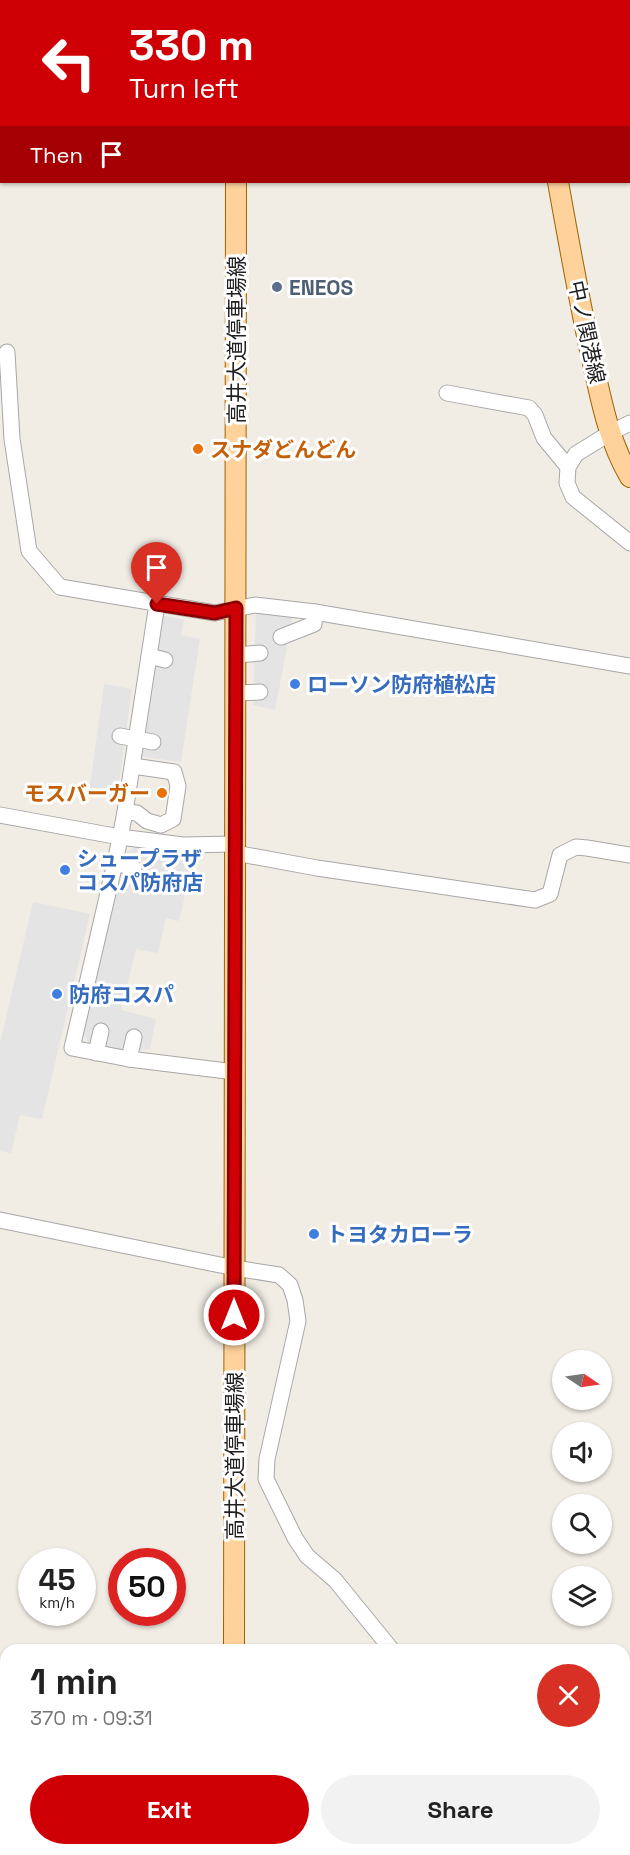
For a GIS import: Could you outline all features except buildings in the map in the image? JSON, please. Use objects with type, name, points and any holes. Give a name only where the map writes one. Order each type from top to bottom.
[{"type":"main road","name":"高井大道停車場線","points":[[234,1644],[236,183]]},
{"type":"main road","name":"中ノ関港線","points":[[558,183],[575,277],[603,408],[619,458],[630,477]]},
{"type":"street","points":[[7,352],[12,439],[29,551],[60,587],[215,613],[255,605],[315,612],[630,666]]},
{"type":"street","points":[[447,393],[529,408],[535,415],[544,438],[568,467]]},
{"type":"street","points":[[630,423],[576,454],[568,467],[567,483],[573,497],[630,543]]},
{"type":"street","points":[[157,604],[125,812],[72,1048],[129,1059],[235,1072]]},
{"type":"street","points":[[280,637],[314,624],[315,612]]},
{"type":"street","points":[[237,655],[260,653]]},
{"type":"street","points":[[149,656],[165,660]]},
{"type":"street","points":[[236,693],[260,692]]},
{"type":"street","points":[[120,736],[153,742]]},
{"type":"street","points":[[125,812],[137,813],[147,821],[161,825],[173,819],[175,808],[178,786],[174,772],[133,766]]},
{"type":"street","points":[[0,815],[120,837],[183,845],[235,848],[317,868],[535,900],[550,894],[560,855],[576,847],[630,855]]},
{"type":"street","points":[[115,863],[134,868]]},
{"type":"street","points":[[96,1053],[101,1031]]},
{"type":"street","points":[[129,1059],[134,1037]]},
{"type":"street","points":[[0,1220],[279,1275],[290,1285],[298,1321],[267,1459],[266,1479],[295,1538],[308,1556],[335,1580],[387,1644]]},
{"type":"shaded area","points":[[256,612],[293,616],[275,710],[253,705]]},
{"type":"shaded area","points":[[161,615],[184,620],[181,635],[200,639],[181,762],[139,756]]},
{"type":"shaded area","points":[[104,684],[132,689],[117,797],[89,793]]},
{"type":"shaded area","points":[[135,847],[194,856],[179,921],[166,918],[158,953],[136,949],[121,1010],[156,1019],[150,1049],[124,1051],[90,1045],[83,1033],[123,854]]},
{"type":"shaded area","points":[[33,902],[90,914],[42,1119],[20,1115],[11,1153],[0,1151],[0,1043]]},
{"type":"place","name":"ENEOS","points":[[277,287]]},
{"type":"place","name":"スナダどんどん","points":[[198,449]]},
{"type":"place","name":"ローソン防府植松店","points":[[295,684]]},
{"type":"place","name":"モスバーガー","points":[[162,793]]},
{"type":"place","name":"シュープラザ コスパ防府店","points":[[65,870]]},
{"type":"place","name":"防府コスパ","points":[[57,994]]},
{"type":"place","name":"トヨタカローラ","points":[[314,1234]]},
{"type":"route","points":[[157,604],[215,613],[236,608],[234,1315]]}]
